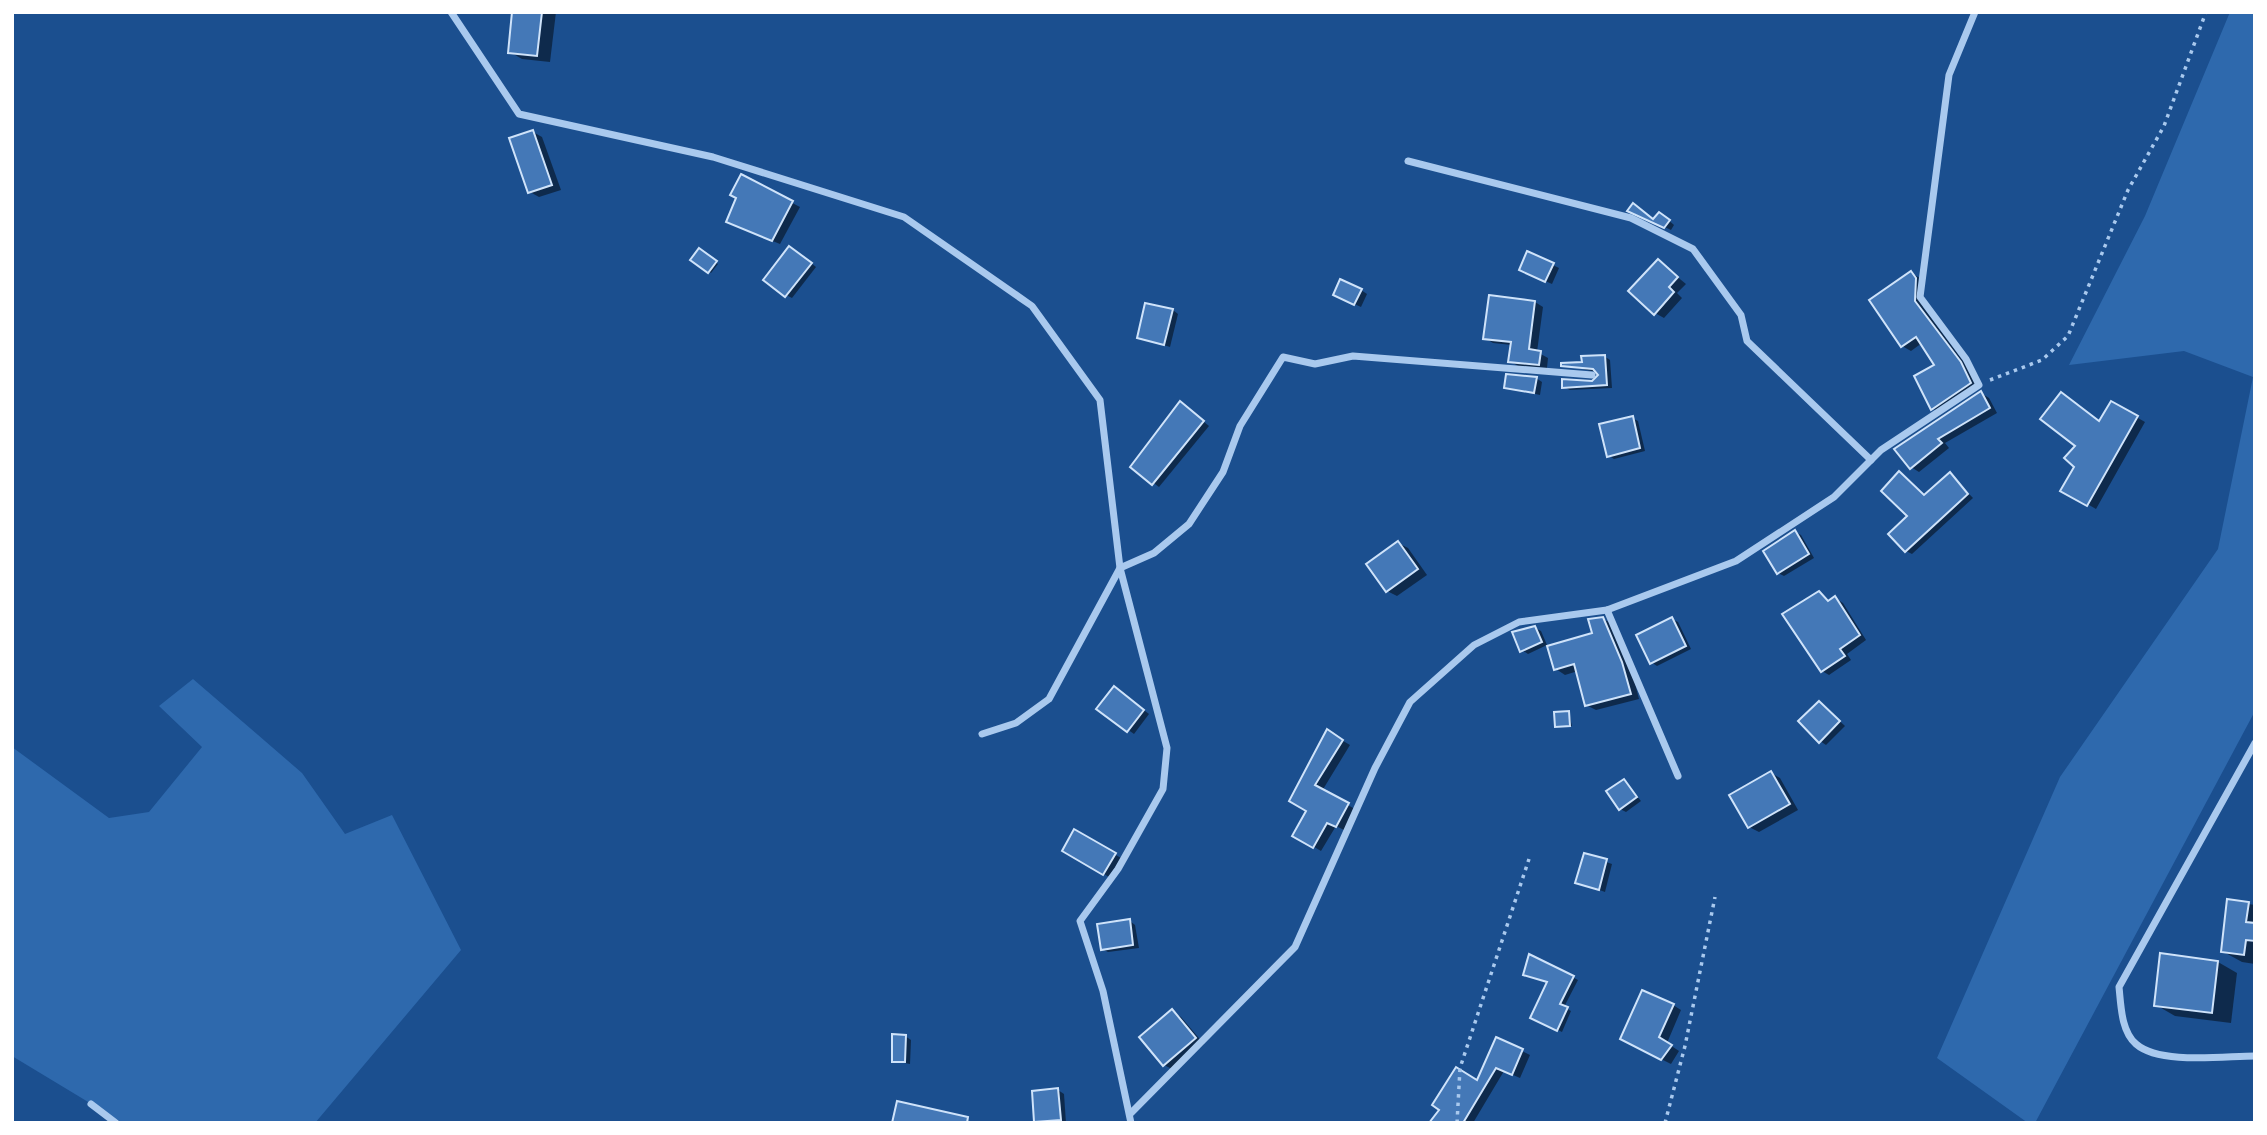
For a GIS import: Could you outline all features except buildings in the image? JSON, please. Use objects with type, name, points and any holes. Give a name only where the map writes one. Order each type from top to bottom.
[{"type":"street","points":[[451,12],[519,114],[713,157],[904,217],[1032,306],[1100,400],[1120,568],[1167,748],[1163,789],[1118,869],[1080,921],[1103,991],[1131,1123]]},
{"type":"street","points":[[1131,1113],[1295,947],[1375,768],[1410,702],[1474,645],[1519,622],[1607,610],[1736,561],[1834,497],[1881,450],[1979,385],[1966,359],[1920,297],[1949,75],[1975,12]]},
{"type":"street","points":[[1408,160],[1631,218],[1693,249],[1741,315],[1747,341],[1871,460]]},
{"type":"street","points":[[982,734],[1016,723],[1049,699],[1120,568],[1154,553],[1189,524],[1223,472],[1240,426],[1283,358],[1315,364],[1353,356],[1592,375]]},
{"type":"street","points":[[1607,610],[1678,776]]},
{"type":"street","points":[[2255,743],[2119,987],[2123,1020],[2134,1043],[2152,1053],[2177,1057],[2255,1056]]},
{"type":"street","points":[[91,1104],[116,1123]]},
{"type":"path","points":[[1979,385],[2042,360],[2068,336],[2128,190],[2164,126],[2206,12]]},
{"type":"path","points":[[1457,1123],[1460,1068],[1529,859]]},
{"type":"path","points":[[1665,1123],[1685,1046],[1715,897]]},
{"type":"shaded area","points":[[2230,12],[2255,12],[2255,711],[2035,1123],[2028,1123],[1937,1058],[2060,777],[2218,549],[2253,377],[2184,351],[2069,365],[2145,216]]},
{"type":"shaded area","points":[[193,679],[302,773],[345,834],[392,815],[461,950],[315,1123],[123,1123],[12,1056],[12,747],[109,818],[149,812],[202,747],[159,706]]}]
